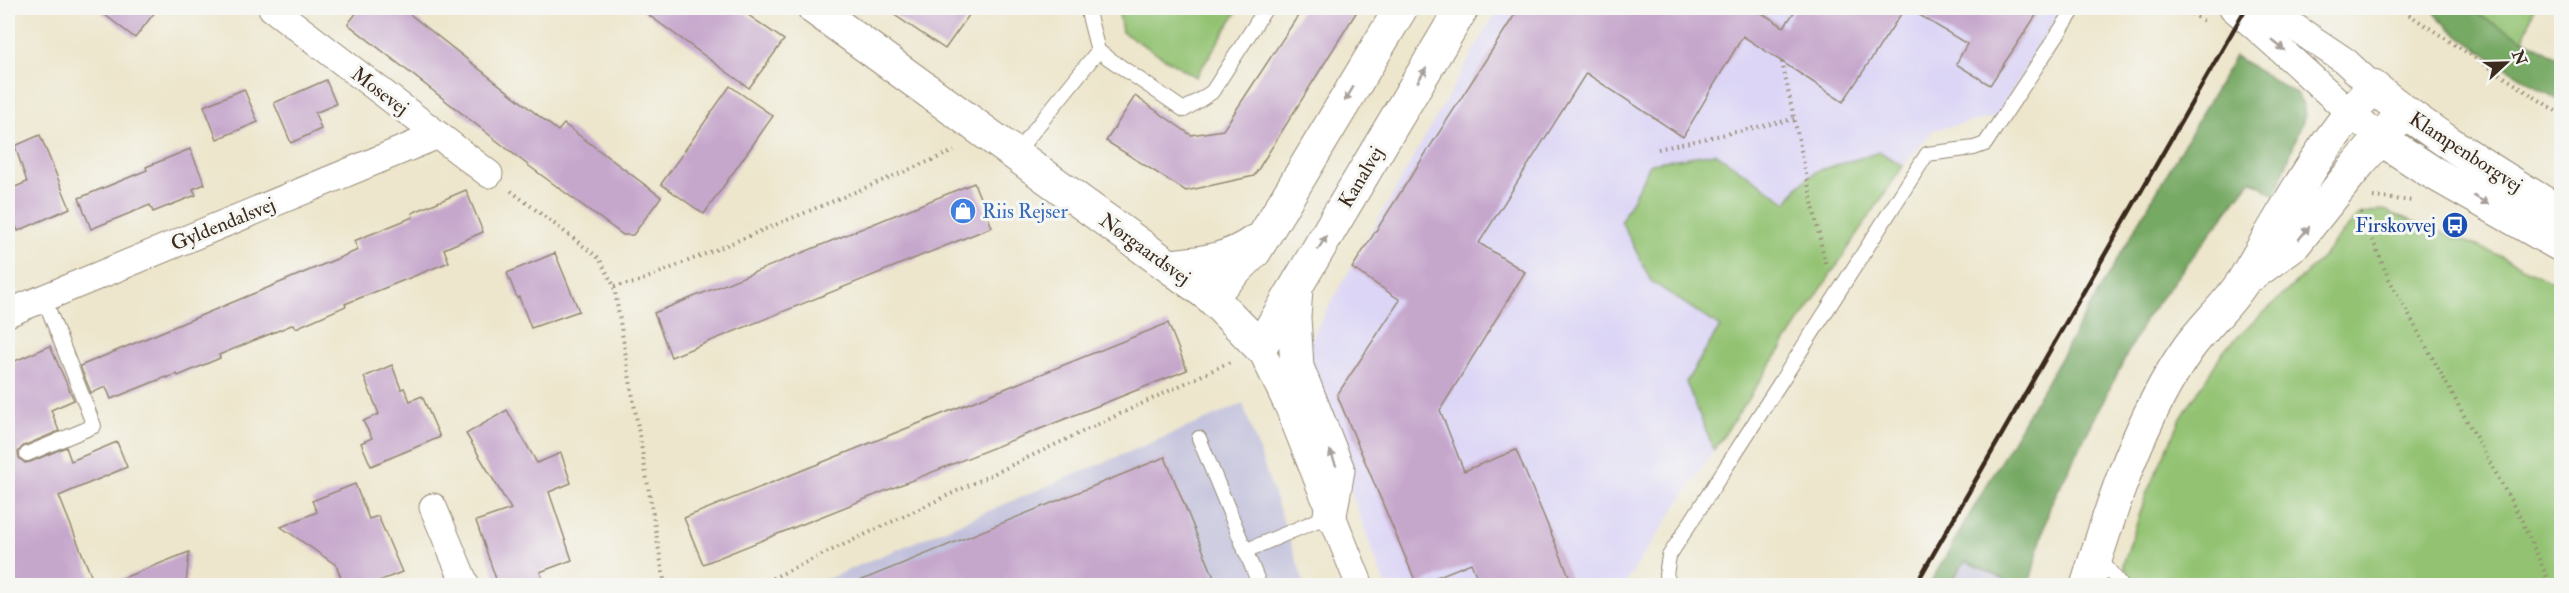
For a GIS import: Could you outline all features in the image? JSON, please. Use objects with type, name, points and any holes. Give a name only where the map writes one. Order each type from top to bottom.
[{"type":"street","name":"Mosevej","points":[[272,8],[489,174]]},
{"type":"street","name":"Nørgaardsvej","points":[[813,8],[1210,296],[1260,347],[1289,408],[1360,585]]},
{"type":"street","points":[[1210,296],[1255,251],[1401,8]]},
{"type":"street","name":"Kanalvej","points":[[1260,347],[1462,8]]},
{"type":"street","points":[[2233,8],[2288,54],[2349,113],[2381,139]]},
{"type":"street","points":[[2092,571],[2130,457],[2173,373],[2189,347],[2242,283],[2292,198],[2349,113],[2373,87],[2345,60],[2266,8]]},
{"type":"street","name":"Klampenborgvej","points":[[2373,87],[2404,112],[2562,214]]},
{"type":"street","points":[[2242,283],[2295,243],[2359,163],[2404,112]]},
{"type":"street","name":"Gyldendalsvej","points":[[8,313],[438,135]]},
{"type":"street","name":"Klampenborgvej","points":[[2381,139],[2430,171],[2562,246]]},
{"type":"street","points":[[1169,266],[1207,262],[1227,257],[1245,249],[1267,232]]},
{"type":"street","points":[[1296,286],[1294,317],[1297,367],[1338,470],[1330,515]]},
{"type":"street","points":[[433,507],[466,585]]},
{"type":"lane","points":[[1087,8],[1098,51],[1184,110],[1212,92],[1266,8]]},
{"type":"lane","points":[[1671,585],[1666,575],[1669,556],[1927,154],[1974,148],[1985,144],[2075,8]]},
{"type":"lane","points":[[1003,145],[1098,51]]},
{"type":"lane","points":[[27,454],[94,426],[44,298]]},
{"type":"lane","points":[[1199,438],[1260,585]]},
{"type":"lane","points":[[1245,551],[1330,515]]},
{"type":"lane","points":[[2092,571],[2122,585]]},
{"type":"path","points":[[2399,8],[2562,115]]},
{"type":"path","points":[[1782,62],[1834,300]]},
{"type":"path","points":[[1658,149],[1794,118]]},
{"type":"path","points":[[614,286],[634,283],[1003,145]]},
{"type":"path","points":[[489,174],[599,258],[614,286],[665,585]]},
{"type":"path","points":[[2323,210],[2356,199],[2374,197],[2416,202]]},
{"type":"path","points":[[2360,210],[2388,276],[2522,521],[2551,585]]},
{"type":"path","points":[[756,585],[1206,375],[1260,347]]},
{"type":"shaded area","points":[[1498,8],[2062,8],[1996,117],[1933,130],[1903,166],[1880,152],[1799,185],[1787,203],[1715,153],[1651,281],[1721,327],[1686,382],[1714,450],[1624,585],[1385,585],[1301,356]]},
{"type":"shaded area","points":[[1243,404],[1305,585],[810,586]]},
{"type":"shaded area","points":[[1964,561],[2017,585],[1950,586]]},
{"type":"green space","points":[[1118,8],[1229,8],[1236,13],[1196,77],[1122,32]]},
{"type":"green space","points":[[2433,8],[2465,8],[2561,59],[2561,102],[2452,30],[2439,18]]},
{"type":"green space","points":[[2465,8],[2534,8],[2524,40]]},
{"type":"green space","points":[[2235,56],[2296,94],[2303,104],[2305,115],[2275,195],[2251,180],[2145,319],[2050,506],[2029,585],[2017,585],[1965,561],[1950,585],[1929,585]]},
{"type":"green space","points":[[1880,152],[1903,166],[1714,450],[1686,382],[1720,327],[1651,281],[1621,221],[1651,163],[1715,153],[1787,202],[1799,185],[1817,171]]},
{"type":"green space","points":[[2384,210],[2492,252],[2561,286],[2561,585],[2133,585],[2123,565],[2147,492],[2181,418],[2225,349],[2317,263],[2358,215]]},
{"type":"building","points":[[96,8],[158,8],[135,38]]},
{"type":"building","points":[[360,8],[402,8],[558,131],[564,124],[661,197],[633,235],[623,235],[529,166],[348,24]]},
{"type":"building","points":[[639,8],[738,8],[784,40],[749,88]]},
{"type":"building","points":[[884,8],[974,8],[945,49]]},
{"type":"building","points":[[1303,8],[1359,8],[1254,176],[1186,191],[1106,141],[1135,96],[1191,135],[1223,130]]},
{"type":"building","points":[[1519,8],[1754,8],[1784,27],[1797,8],[1905,8],[1843,102],[1743,36],[1683,137],[1586,73],[1479,243],[1525,272],[1440,410],[1464,471],[1516,450],[1573,585],[1480,585],[1471,563],[1417,585],[1337,395],[1400,300],[1352,268]]},
{"type":"building","points":[[1908,8],[2041,8],[1990,85],[1956,64],[1967,44]]},
{"type":"building","points":[[326,80],[336,104],[315,113],[321,129],[291,143],[274,103]]},
{"type":"building","points":[[730,86],[773,116],[704,214],[661,184]]},
{"type":"building","points":[[244,89],[258,122],[217,139],[204,106]]},
{"type":"building","points":[[40,135],[70,208],[18,231],[8,207],[8,190],[27,182],[15,146]]},
{"type":"building","points":[[190,149],[205,184],[193,189],[196,195],[153,212],[150,205],[91,229],[79,198],[147,170],[146,167]]},
{"type":"building","points":[[974,183],[992,227],[671,357],[654,313]]},
{"type":"building","points":[[466,190],[483,232],[444,249],[449,262],[345,304],[346,306],[296,328],[294,324],[219,355],[220,358],[178,376],[177,374],[166,377],[111,399],[106,387],[91,393],[80,366],[358,250],[354,241],[413,217],[412,213]]},
{"type":"building","points":[[555,253],[579,311],[531,328],[507,273]]},
{"type":"building","points":[[1168,323],[1187,370],[703,564],[684,518]]},
{"type":"building","points":[[50,346],[74,400],[51,410],[59,431],[23,446],[18,452],[19,458],[25,463],[30,462],[66,447],[71,461],[117,442],[127,467],[59,496],[92,578],[74,585],[8,585],[8,364]]},
{"type":"building","points":[[392,365],[401,389],[404,388],[410,401],[422,396],[440,437],[371,466],[361,443],[372,438],[363,421],[379,414],[364,377]]},
{"type":"building","points":[[507,410],[537,463],[561,453],[571,483],[549,492],[572,560],[540,572],[545,585],[498,585],[476,521],[511,509],[466,434]]},
{"type":"building","points":[[1165,457],[1217,585],[852,585],[852,584]]},
{"type":"building","points":[[355,484],[369,519],[378,516],[402,572],[369,585],[344,585],[336,565],[281,527],[317,512],[312,501]]},
{"type":"building","points":[[189,552],[186,585],[108,584]]},
{"type":"railway","points":[[1915,586],[2246,8]]},
{"type":"place","name":"Riis Rejser","points":[[963,211]]},
{"type":"place","name":"Firskovvej","points":[[2455,225]]}]
